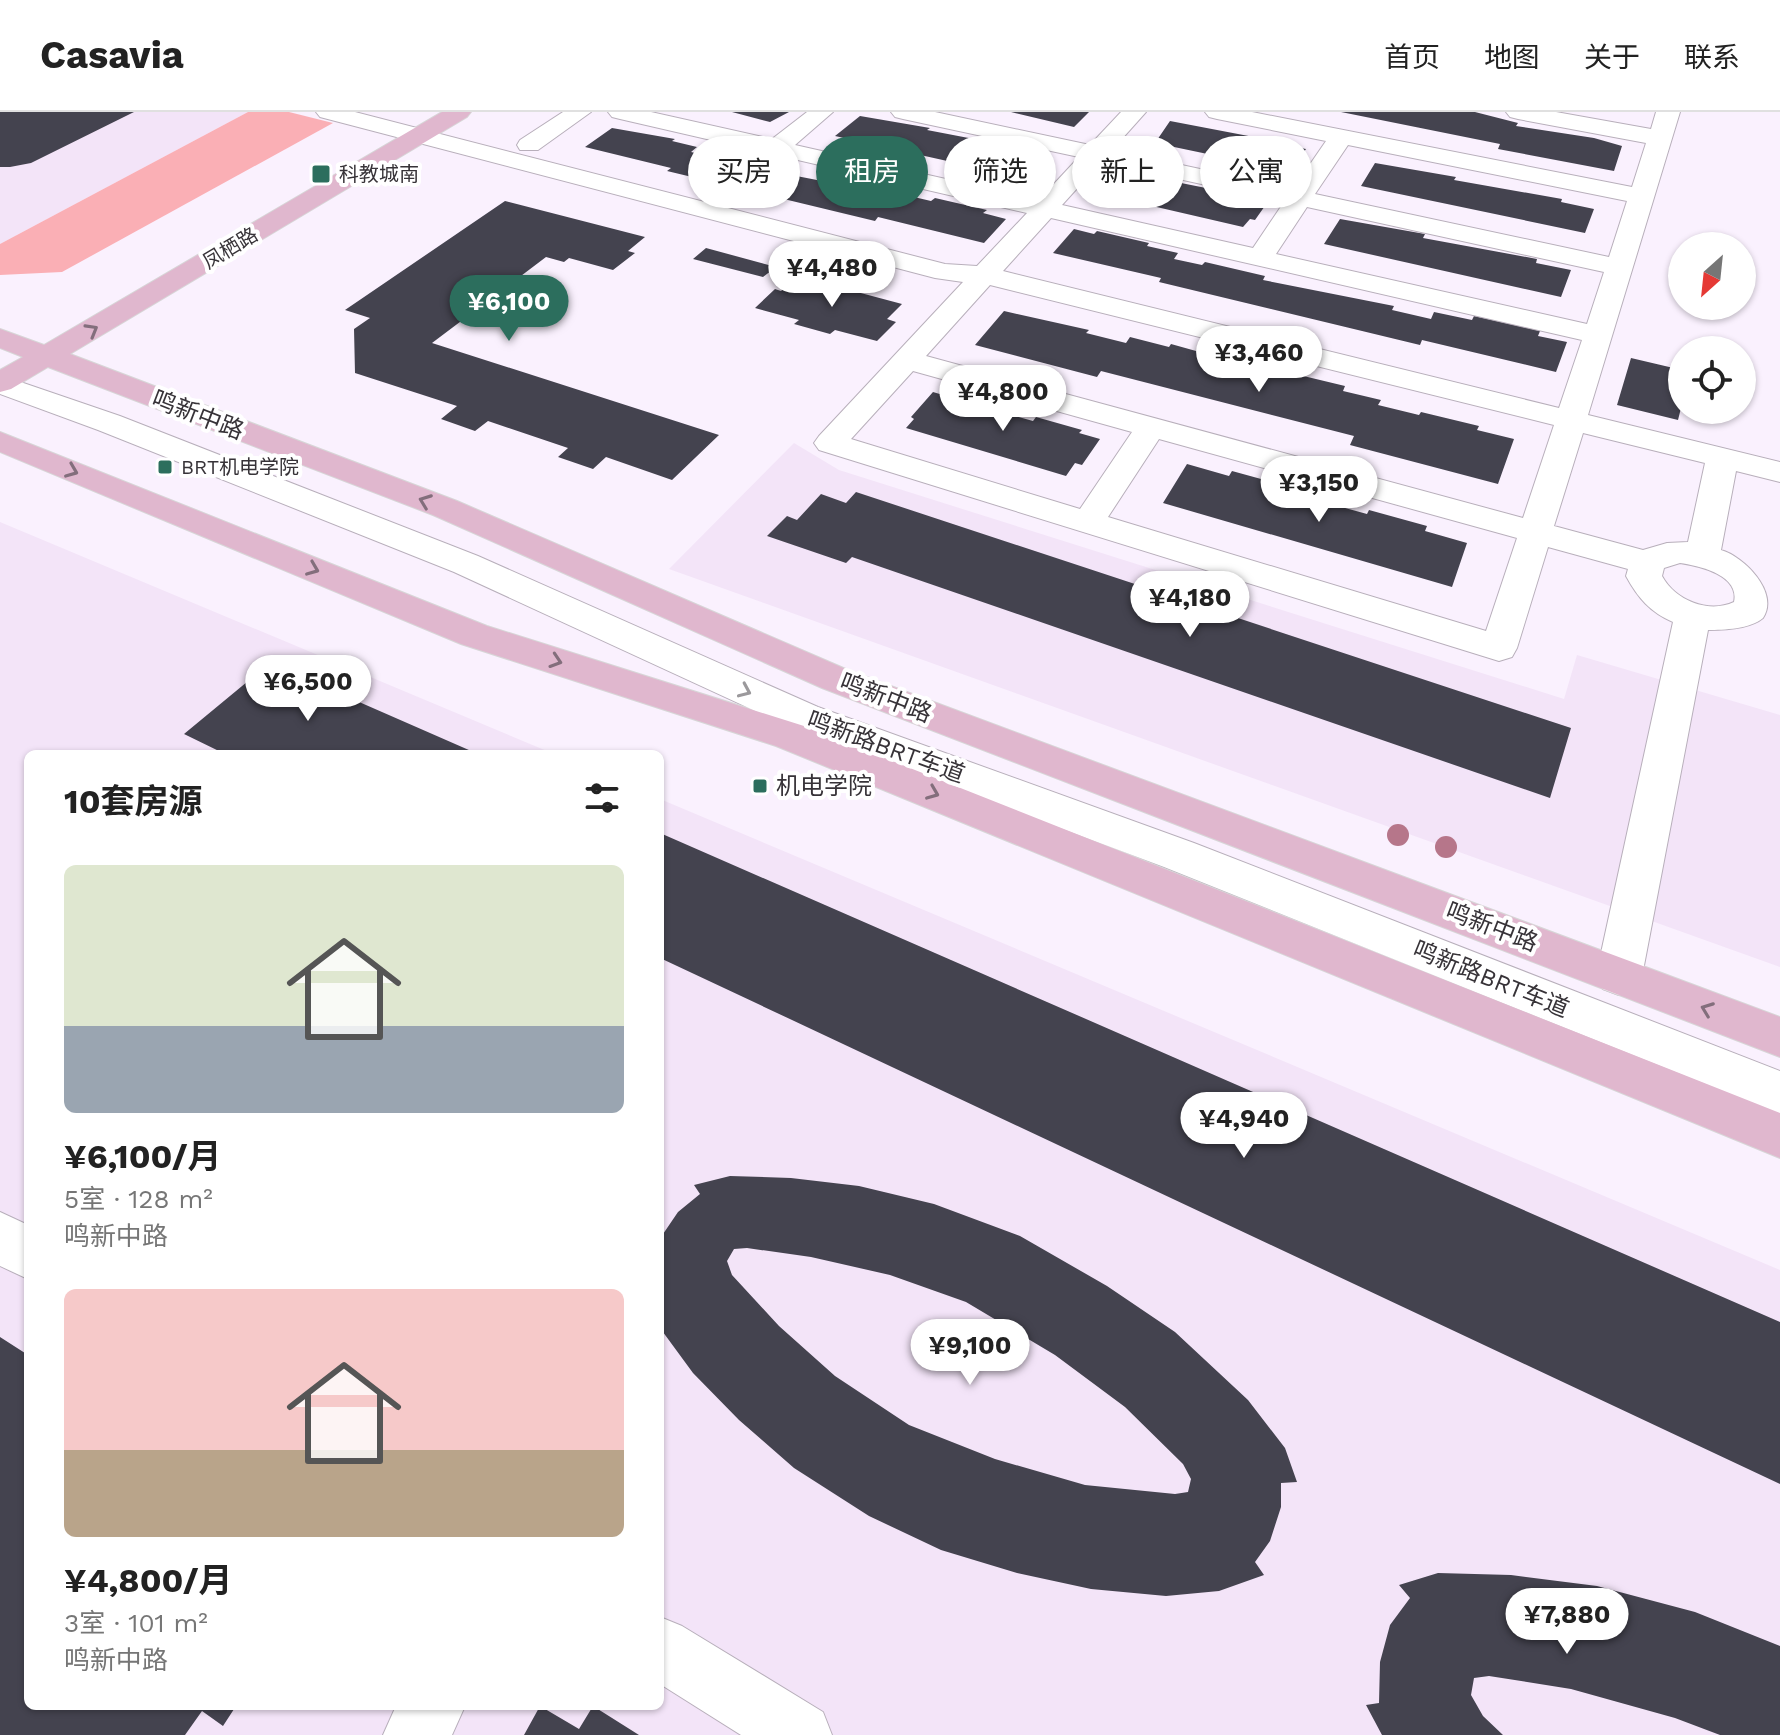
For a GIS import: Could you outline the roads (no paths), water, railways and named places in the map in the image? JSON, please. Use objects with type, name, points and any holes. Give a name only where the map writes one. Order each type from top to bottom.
[{"type":"main road","name":"凤栖路","points":[[11,363],[412,125],[459,112]]},
{"type":"main road","name":"鸣新中路","points":[[11,363],[445,508],[835,679],[1780,1037]]},
{"type":"main road","points":[[0,441],[474,635],[790,736],[1780,1136]]},
{"type":"lane","points":[[328,112],[412,125],[945,272],[984,275],[1780,472]]},
{"type":"lane","points":[[529,145],[579,112]]},
{"type":"lane","points":[[620,112],[724,136]]},
{"type":"lane","points":[[791,136],[821,112]]},
{"type":"lane","points":[[903,112],[1072,149]]},
{"type":"lane","points":[[1112,136],[1134,112]]},
{"type":"lane","points":[[1217,112],[1641,196]]},
{"type":"lane","points":[[1072,180],[830,443],[1499,648],[1664,125],[1518,112]]},
{"type":"lane","points":[[1312,180],[1341,137]]},
{"type":"lane","points":[[800,153],[1597,335]]},
{"type":"lane","points":[[1312,201],[1619,267]]},
{"type":"lane","points":[[1260,257],[1293,208]]},
{"type":"lane","points":[[907,360],[1648,563]]},
{"type":"lane","name":"鸣新路BRT车道","points":[[11,363],[477,547],[818,693],[1780,1067]]},
{"type":"lane","name":"鸣新路BRT车道","points":[[11,363],[109,423],[466,564],[804,717],[1179,855],[1780,1093]]},
{"type":"lane","points":[[1088,522],[1151,427]]},
{"type":"lane","points":[[1703,555],[1722,457]]},
{"type":"lane","points":[[1680,552],[1703,555],[1730,566],[1767,597],[1741,615],[1725,619],[1693,615],[1657,597],[1644,576],[1648,563],[1664,554],[1680,552]]},
{"type":"lane","points":[[1619,976],[1693,615]]},
{"type":"lane","points":[[0,1237],[24,1252]]},
{"type":"lane","points":[[664,1650],[800,1735]]},
{"type":"lane","points":[[415,1735],[431,1710]]},
{"type":"place","name":"科教城南","points":[[321,174]]},
{"type":"place","name":"BRT机电学院","points":[[165,467]]},
{"type":"place","name":"机电学院","points":[[760,786]]}]
